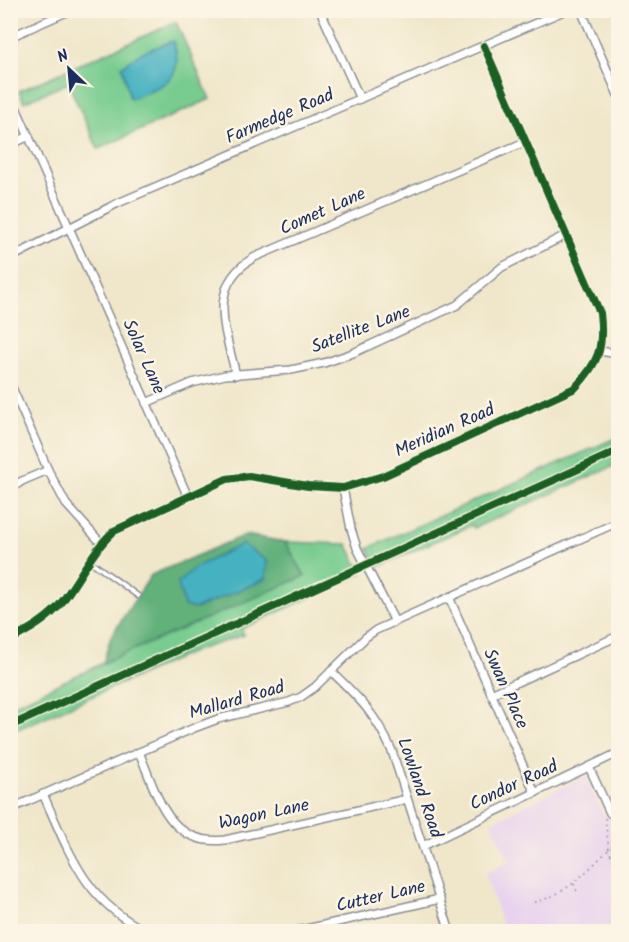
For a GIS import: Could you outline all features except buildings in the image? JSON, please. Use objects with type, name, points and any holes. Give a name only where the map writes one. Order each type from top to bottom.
[{"type":"street","points":[[10,37],[71,10]]},
{"type":"street","points":[[320,10],[360,99]]},
{"type":"street","name":"Farmedge Road","points":[[10,258],[118,203],[566,10]]},
{"type":"street","points":[[581,10],[618,95]]},
{"type":"street","name":"Meridian Road","points":[[10,640],[45,619],[61,603],[101,543],[114,531],[227,479],[249,476],[308,486],[343,488],[382,476],[575,388],[586,376],[600,351],[602,333],[600,313],[484,46]]},
{"type":"street","name":"Solar Lane","points":[[10,94],[188,497]]},
{"type":"street","points":[[10,145],[29,136]]},
{"type":"street","name":"Comet Lane","points":[[236,375],[222,308],[226,284],[241,265],[525,141]]},
{"type":"street","name":"Satellite Lane","points":[[146,403],[192,383],[225,375],[291,370],[324,363],[353,353],[458,305],[502,267],[566,235]]},
{"type":"street","points":[[600,351],[618,354]]},
{"type":"street","points":[[10,383],[48,470],[66,504],[101,543]]},
{"type":"street","points":[[10,489],[22,480],[48,470]]},
{"type":"street","points":[[343,488],[357,548],[395,622]]},
{"type":"street","name":"Mallard Road","points":[[10,809],[218,719],[289,702],[315,687],[366,637],[448,597],[618,522]]},
{"type":"street","name":"Swan Place","points":[[448,597],[535,793]]},
{"type":"street","points":[[491,694],[618,636]]},
{"type":"street","name":"Lowland Road","points":[[331,671],[362,701],[381,726],[392,751],[450,932]]},
{"type":"street","name":"Wagon Lane","points":[[139,752],[173,824],[192,838],[204,841],[225,840],[407,799]]},
{"type":"street","name":"Condor Road","points":[[423,846],[618,753]]},
{"type":"street","points":[[589,767],[608,815]]},
{"type":"street","points":[[43,795],[75,864],[86,882],[98,897],[119,915],[148,932]]},
{"type":"street","name":"Cutter Lane","points":[[293,932],[440,899]]},
{"type":"lane","points":[[90,560],[138,596]]},
{"type":"path","points":[[608,815],[609,850],[618,874]]},
{"type":"path","points":[[534,902],[546,899],[573,883],[618,841]]},
{"type":"path","points":[[573,883],[578,894]]},
{"type":"shaded area","points":[[585,776],[604,816],[618,809],[618,931],[504,931],[485,873],[510,861],[491,822]]},
{"type":"green space","points":[[176,22],[210,99],[98,149],[68,83],[24,102],[19,91]]},
{"type":"green space","points":[[618,437],[618,464],[474,528],[472,525],[377,567],[368,548]]},
{"type":"green space","points":[[245,535],[285,542],[305,576],[103,663],[111,636],[151,575]]},
{"type":"green space","points":[[285,542],[347,544],[362,573],[241,629],[244,635],[197,650],[11,732],[11,706],[142,645],[305,576]]},
{"type":"water","points":[[173,41],[177,65],[174,74],[161,85],[130,99],[122,66],[143,52]]},
{"type":"water","points":[[242,544],[267,561],[266,579],[195,609],[184,606],[178,583],[194,568]]},
{"type":"cycle path","points":[[10,640],[38,624],[57,608],[99,547],[114,531],[227,479],[249,476],[308,486],[343,488],[383,476],[575,388],[583,379],[598,354],[601,336],[600,313],[484,46]]},
{"type":"cycle path","points":[[10,726],[618,451]]}]
